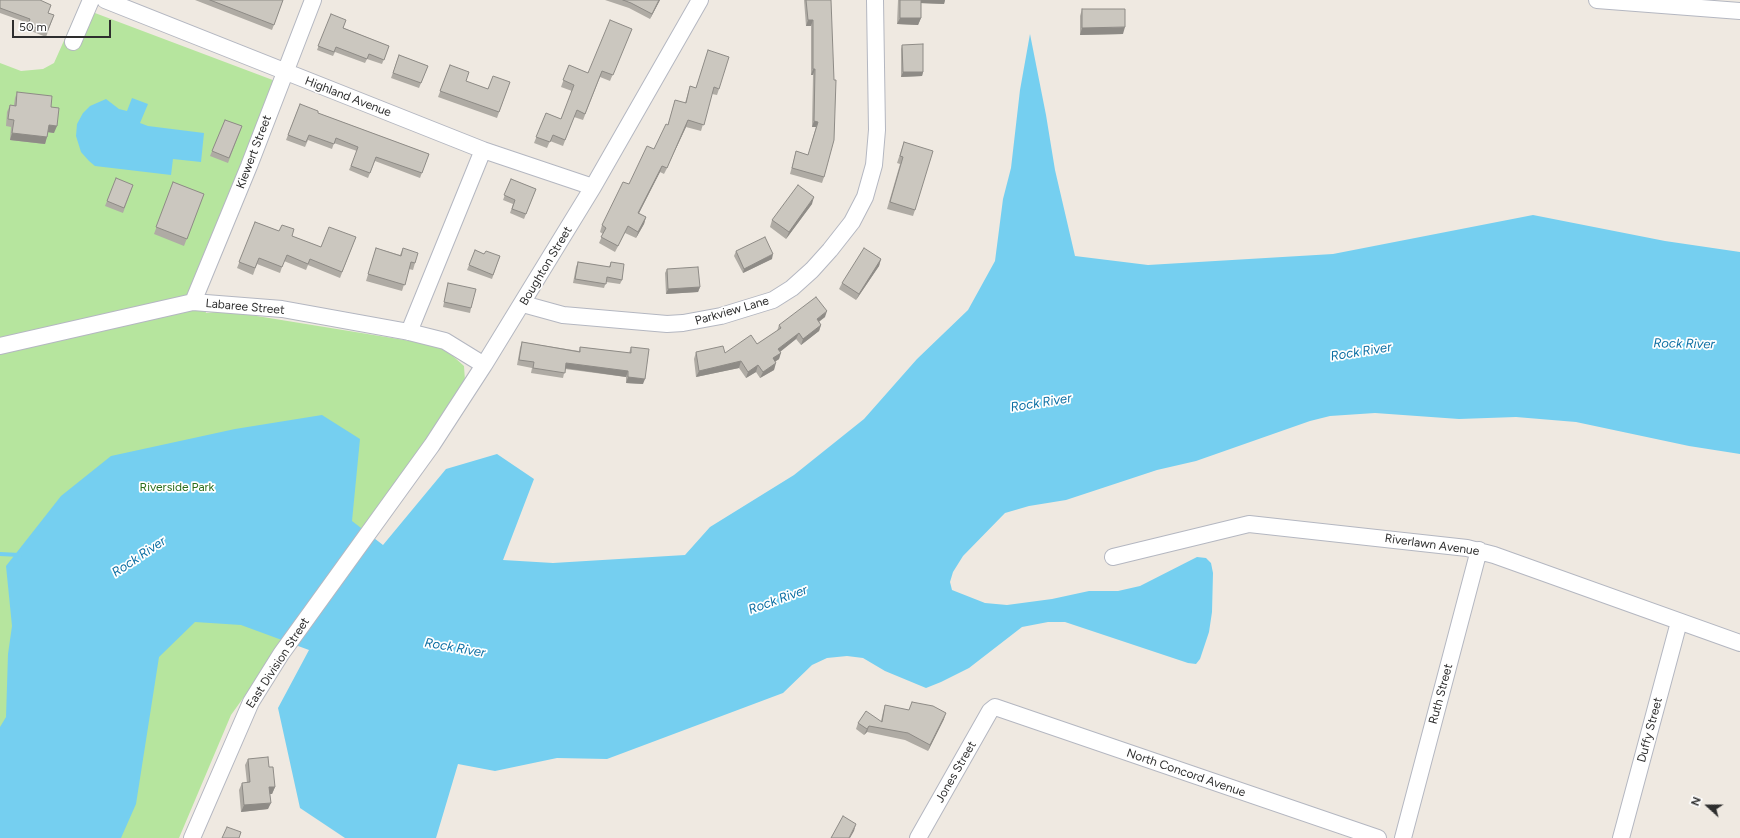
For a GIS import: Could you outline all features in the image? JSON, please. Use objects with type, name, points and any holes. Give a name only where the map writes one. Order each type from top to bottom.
[{"type":"street","points":[[73,42],[91,0]]},
{"type":"street","name":"Highland Avenue","points":[[105,0],[483,150],[593,187]]},
{"type":"street","name":"Kiewert Street","points":[[193,302],[313,0]]},
{"type":"street","name":"Boughton Street","points":[[375,522],[432,445],[523,304],[593,187],[700,0]]},
{"type":"street","name":"Parkview Lane","points":[[523,304],[563,315],[667,324],[683,323],[721,316],[773,300],[792,288],[812,270],[830,250],[852,222],[866,197],[874,165],[877,130],[875,0]]},
{"type":"street","points":[[1597,0],[1722,5],[1740,10]]},
{"type":"street","points":[[409,332],[483,150]]},
{"type":"street","name":"Labaree Street","points":[[0,346],[193,302],[282,309],[409,332],[445,341],[484,365]]},
{"type":"street","name":"East Division Street","points":[[192,838],[250,702],[281,654],[375,522]]},
{"type":"street","name":"Riverlawn Avenue","points":[[1112,557],[1249,524],[1479,550],[1740,643]]},
{"type":"street","name":"Ruth Street","points":[[1403,838],[1479,550]]},
{"type":"street","name":"Duffy Street","points":[[1621,838],[1679,622]]},
{"type":"street","name":"Jones Street","points":[[918,838],[990,711],[995,706]]},
{"type":"street","name":"North Concord Avenue","points":[[995,706],[1378,838]]},
{"type":"green space","name":"Riverside Park","points":[[79,7],[278,82],[199,287],[206,313],[226,311],[429,344],[445,349],[464,366],[465,381],[462,392],[231,715],[179,838],[0,838],[0,63],[21,71],[43,69],[54,63]]},
{"type":"water","name":"Rock River","points":[[1030,34],[1055,170],[1075,256],[1148,265],[1333,254],[1533,215],[1665,241],[1740,252],[1740,454],[1689,446],[1576,422],[1516,417],[1459,419],[1375,413],[1330,416],[1310,421],[1196,461],[1157,470],[1066,500],[1029,506],[1005,513],[963,556],[953,572],[950,582],[952,590],[985,603],[1007,605],[1052,599],[1089,591],[1118,591],[1140,586],[1197,557],[1206,558],[1211,563],[1213,573],[1212,612],[1209,632],[1200,659],[1196,664],[1188,663],[1065,622],[1048,622],[1022,627],[969,668],[926,688],[885,671],[863,658],[847,656],[827,658],[812,665],[783,693],[607,759],[557,758],[495,771],[458,764],[436,838],[345,838],[300,808],[278,708],[309,650],[241,625],[195,622],[159,657],[136,804],[121,838],[0,838],[0,727],[6,717],[8,654],[12,626],[6,566],[61,496],[111,456],[235,429],[322,415],[360,439],[352,521],[383,545],[446,469],[497,454],[534,479],[503,560],[553,563],[685,555],[710,527],[794,475],[864,419],[917,359],[968,310],[995,261],[1003,199],[1011,168],[1020,90]]},
{"type":"water","points":[[132,98],[148,104],[140,123],[148,126],[204,133],[201,162],[173,159],[171,175],[95,166],[89,161],[81,152],[76,136],[77,124],[83,113],[90,106],[106,99],[119,109],[127,111]]},
{"type":"building","points":[[0,0],[40,0],[51,5],[48,13],[54,15],[47,32],[28,25],[30,19],[0,8]]},
{"type":"building","points":[[210,0],[283,0],[274,25]]},
{"type":"building","points":[[623,0],[659,0],[652,14]]},
{"type":"building","points":[[806,0],[831,0],[834,80],[836,80],[834,140],[824,177],[792,168],[796,151],[808,155],[818,122],[814,121],[815,69],[813,69],[813,20],[808,20]]},
{"type":"building","points":[[900,0],[921,0],[921,18],[900,18]]},
{"type":"building","points":[[1082,9],[1125,9],[1125,27],[1082,28]]},
{"type":"building","points":[[331,14],[346,20],[343,28],[389,46],[384,60],[369,54],[367,59],[336,47],[334,52],[318,46]]},
{"type":"building","points":[[610,20],[632,29],[613,75],[602,71],[585,114],[577,110],[565,140],[553,135],[550,142],[536,137],[546,113],[561,119],[574,85],[563,80],[569,65],[588,73]]},
{"type":"building","points":[[923,44],[923,72],[903,72],[902,45]]},
{"type":"building","points":[[708,50],[729,57],[719,89],[714,87],[704,125],[688,120],[667,168],[662,166],[638,213],[646,217],[638,232],[628,226],[618,246],[601,237],[606,228],[602,225],[623,182],[629,184],[647,146],[654,149],[666,124],[668,125],[675,100],[686,103],[690,86],[696,88]]},
{"type":"building","points":[[399,55],[428,66],[421,83],[393,73]]},
{"type":"building","points":[[450,65],[469,72],[466,81],[488,89],[493,76],[510,82],[499,112],[440,91]]},
{"type":"building","points":[[17,92],[52,96],[51,107],[59,108],[57,126],[49,125],[47,137],[12,133],[14,120],[8,119],[10,105],[16,106]]},
{"type":"building","points":[[300,104],[318,111],[318,113],[429,154],[422,173],[376,157],[370,173],[351,166],[358,147],[336,138],[334,144],[309,135],[306,142],[288,135]]},
{"type":"building","points":[[225,120],[242,126],[229,158],[212,151]]},
{"type":"building","points":[[904,142],[933,151],[915,210],[890,202],[903,157],[900,156]]},
{"type":"building","points":[[116,178],[133,185],[124,208],[107,201]]},
{"type":"building","points":[[511,179],[536,189],[526,214],[512,209],[515,200],[504,195]]},
{"type":"building","points":[[173,182],[204,194],[187,239],[156,227]]},
{"type":"building","points":[[798,185],[814,197],[789,232],[772,220]]},
{"type":"building","points":[[255,222],[279,231],[282,225],[294,229],[292,236],[321,247],[329,227],[356,237],[342,272],[310,259],[308,264],[287,255],[282,267],[259,258],[255,268],[239,262]]},
{"type":"building","points":[[765,237],[773,254],[744,269],[736,251]]},
{"type":"building","points":[[376,248],[401,256],[403,248],[418,253],[415,263],[411,262],[405,285],[368,274]]},
{"type":"building","points":[[864,248],[881,259],[859,294],[842,283]]},
{"type":"building","points":[[475,250],[484,254],[486,251],[500,256],[493,275],[469,265]]},
{"type":"building","points":[[578,262],[610,267],[611,262],[624,264],[622,280],[607,277],[606,284],[575,279]]},
{"type":"building","points":[[698,267],[700,287],[668,289],[667,269]]},
{"type":"building","points":[[448,283],[476,289],[471,308],[444,302]]},
{"type":"building","points":[[816,297],[827,311],[817,319],[821,325],[803,339],[799,333],[778,349],[781,353],[773,358],[776,363],[763,372],[758,365],[748,372],[741,361],[699,371],[696,352],[723,346],[725,353],[751,335],[757,344],[781,328],[779,325]]},
{"type":"building","points":[[522,342],[580,352],[580,347],[631,353],[631,347],[649,349],[645,379],[628,377],[628,371],[566,363],[565,373],[533,368],[534,362],[519,360]]},
{"type":"building","points":[[912,702],[933,706],[946,713],[930,745],[908,733],[869,726],[867,729],[858,723],[866,711],[882,722],[885,705],[909,710]]},
{"type":"building","points":[[268,757],[269,767],[273,767],[275,787],[269,787],[271,803],[244,805],[242,783],[250,782],[248,759]]},
{"type":"building","points":[[843,816],[856,824],[849,838],[831,838]]},
{"type":"building","points":[[227,827],[241,832],[239,838],[222,838]]},
{"type":"waterway","points":[[0,554],[20,555]]}]
